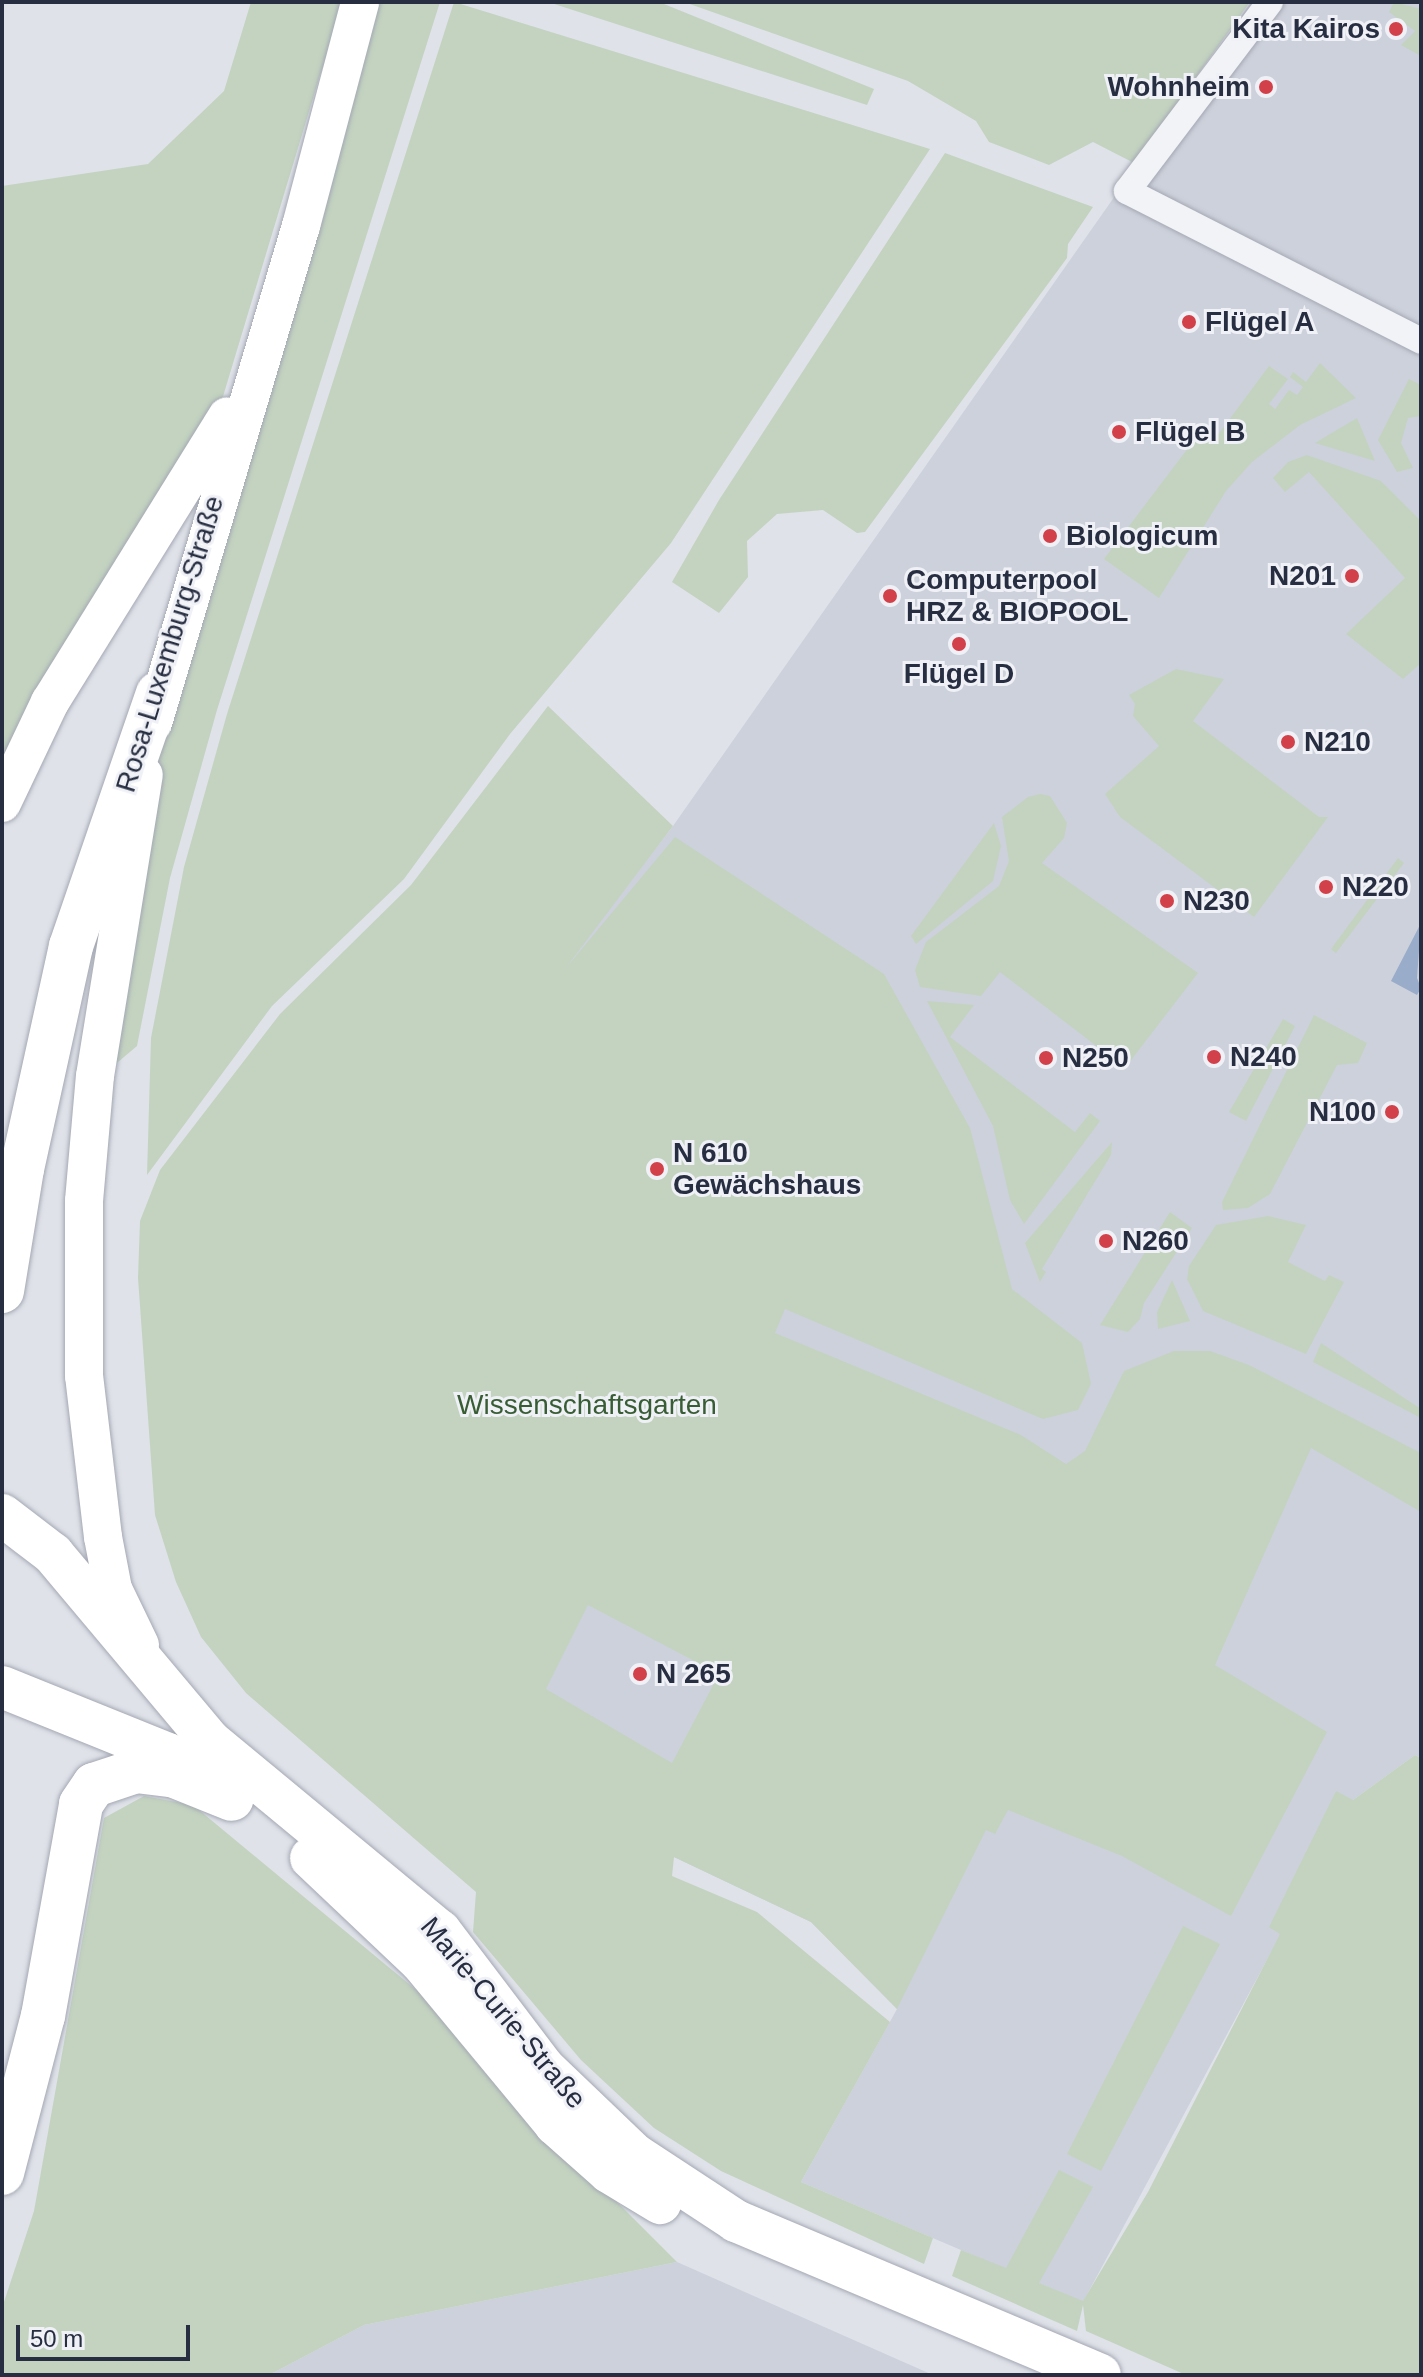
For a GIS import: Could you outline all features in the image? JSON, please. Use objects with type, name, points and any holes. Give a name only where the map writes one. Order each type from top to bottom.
[{"type":"highway","name":"Rosa-Luxemburg-Straße","points":[[2,1291],[22,1169],[71,946],[158,694]]},
{"type":"highway","points":[[2,2173],[43,2016],[81,1804],[94,1785],[136,1771],[175,1776],[232,1799]]},
{"type":"main road","name":"Rosa-Luxemburg-Straße","points":[[158,694],[301,226],[360,2]]},
{"type":"main road","points":[[2,803],[50,702],[254,373]]},
{"type":"main road","points":[[153,1673],[113,1589],[103,1537],[84,1376],[84,1201],[95,1076],[158,694]]},
{"type":"main road","name":"Marie-Curie-Straße","points":[[2,1515],[53,1554],[210,1741],[440,1931],[544,2068],[634,2154],[736,2221],[1100,2375]]},
{"type":"main road","name":"Marie-Curie-Straße","points":[[2,1687],[168,1754],[210,1777],[232,1799],[323,1867],[379,1918],[555,2124],[609,2172],[743,2254],[1030,2375]]},
{"type":"street","points":[[1270,2],[1127,191],[1421,341]]},
{"type":"shaded area","points":[[1251,2],[1421,2],[1421,1758],[1415,1755],[1353,1800],[1083,2302],[801,2182],[897,2009],[811,1922],[674,1857],[526,1677],[548,989],[673,826]]},
{"type":"shaded area","points":[[677,2262],[933,2375],[269,2375],[364,2325]]},
{"type":"green space","points":[[251,2],[348,2],[320,75],[215,423],[2,790],[2,186],[148,164],[224,91]]},
{"type":"green space","points":[[377,2],[440,2],[217,710],[170,878],[137,1046],[105,1073],[158,694]]},
{"type":"green space","points":[[454,2],[930,149],[671,543],[510,734],[404,879],[272,1006],[147,1175],[151,1038],[184,867],[227,714]]},
{"type":"green space","points":[[548,2],[659,2],[874,89],[867,105]]},
{"type":"green space","points":[[684,2],[1250,2],[1134,163],[1093,142],[1049,165],[989,142],[976,121],[908,81]]},
{"type":"green space","points":[[1394,2],[1421,9],[1421,56],[1401,45],[1415,31],[1389,12]]},
{"type":"green space","points":[[945,153],[1093,207],[1068,244],[1067,258],[865,532],[857,533],[823,510],[777,514],[747,541],[748,577],[719,613],[672,582],[719,500]]},
{"type":"green space","points":[[1320,363],[1356,398],[1300,425],[1252,462],[1226,491],[1159,598],[1104,559],[1201,431],[1214,440],[1269,366],[1288,379],[1269,404],[1275,409],[1289,390],[1297,395],[1303,387],[1290,377],[1293,372],[1306,382]]},
{"type":"green space","points":[[1409,379],[1421,385],[1421,416],[1408,418],[1401,443],[1413,468],[1397,472],[1378,440]]},
{"type":"green space","points":[[1357,418],[1375,461],[1315,443]]},
{"type":"green space","points":[[1307,455],[1381,481],[1421,521],[1421,663],[1403,679],[1346,634],[1405,578],[1309,472],[1285,492],[1273,478],[1288,462]]},
{"type":"green space","points":[[1176,669],[1224,679],[1193,721],[1319,817],[1328,817],[1254,917],[1120,817],[1105,794],[1159,746],[1133,716],[1135,704],[1129,695]]},
{"type":"green space","name":"Wissenschaftsgarten","points":[[548,706],[673,826],[565,969],[675,837],[884,974],[970,1128],[1012,1289],[1082,1343],[1091,1384],[1078,1410],[1043,1419],[785,1309],[775,1333],[1021,1435],[1066,1464],[1085,1451],[1124,1371],[1174,1351],[1210,1351],[1249,1365],[1421,1453],[1421,1512],[1311,1448],[1215,1665],[1327,1732],[1231,1916],[1122,1856],[1008,1810],[995,1834],[986,1830],[897,2009],[811,1922],[674,1857],[672,1876],[757,1912],[890,2022],[801,2182],[933,2238],[924,2264],[721,2171],[654,2128],[581,2060],[473,1932],[476,1892],[246,1693],[201,1637],[176,1582],[155,1515],[138,1278],[140,1221],[160,1170],[280,1014],[411,885]],"holes":[[[588,1605],[719,1674],[672,1763],[546,1689]]]},
{"type":"green space","points":[[1040,794],[1050,796],[1067,823],[1064,838],[1042,863],[1198,973],[1125,1068],[1000,972],[981,996],[920,987],[915,970],[926,942],[999,886],[1009,861],[1002,817],[1028,797]]},
{"type":"green space","points":[[994,823],[1001,846],[993,881],[916,944],[911,936]]},
{"type":"green space","points":[[1398,858],[1404,863],[1336,953],[1331,949]]},
{"type":"green space","points":[[927,1001],[974,1005],[950,1037],[1075,1132],[1090,1113],[1100,1121],[1024,1224],[1010,1200],[993,1126]]},
{"type":"green space","points":[[1314,1015],[1367,1043],[1358,1063],[1337,1065],[1270,1194],[1248,1208],[1223,1210],[1222,1202]]},
{"type":"green space","points":[[1283,1019],[1295,1026],[1246,1121],[1229,1112]]},
{"type":"green space","points":[[1112,1142],[1111,1155],[1042,1269],[1046,1272],[1040,1282],[1025,1243]]},
{"type":"green space","points":[[1170,1212],[1192,1228],[1144,1303],[1140,1319],[1128,1332],[1100,1325]]},
{"type":"green space","points":[[1268,1216],[1306,1225],[1288,1262],[1325,1281],[1329,1275],[1344,1282],[1306,1354],[1203,1311],[1187,1279],[1189,1266],[1216,1225]]},
{"type":"green space","points":[[1172,1280],[1190,1321],[1158,1329],[1157,1312]]},
{"type":"green space","points":[[1321,1343],[1421,1409],[1421,1418],[1313,1362]]},
{"type":"green space","points":[[1415,1755],[1421,1758],[1421,2375],[1186,2375],[1086,2331],[1083,2305],[1077,2331],[952,2276],[961,2250],[1006,2268],[1059,2170],[1093,2187],[1039,2283],[1083,2301],[1148,2192],[1280,1934],[1269,1927],[1336,1791],[1353,1800]]},
{"type":"green space","points":[[144,1796],[193,1805],[421,1994],[518,2103],[677,2262],[364,2325],[269,2375],[2,2375],[2,2308],[34,2211],[104,1818]]},
{"type":"green space","points":[[1183,1926],[1220,1944],[1101,2171],[1067,2154]]},
{"type":"water","points":[[1421,923],[1417,978],[1421,988],[1417,995],[1391,981]]},
{"type":"place","name":"Kita Kairos","points":[[1396,29]]},
{"type":"place","name":"Wohnheim","points":[[1266,87]]},
{"type":"place","name":"Flügel A","points":[[1189,322]]},
{"type":"place","name":"Flügel B","points":[[1119,432]]},
{"type":"place","name":"Biologicum","points":[[1050,536]]},
{"type":"place","name":"N201","points":[[1352,576]]},
{"type":"place","name":"Computerpool HRZ & BIOPOOL","points":[[890,596]]},
{"type":"place","name":"Flügel D","points":[[959,644]]},
{"type":"place","name":"N210","points":[[1288,742]]},
{"type":"place","name":"N220","points":[[1326,887]]},
{"type":"place","name":"N230","points":[[1167,901]]},
{"type":"place","name":"N240","points":[[1214,1057]]},
{"type":"place","name":"N250","points":[[1046,1058]]},
{"type":"place","name":"N100","points":[[1392,1112]]},
{"type":"place","name":"N 610 Gewächshaus","points":[[657,1169]]},
{"type":"place","name":"N260","points":[[1106,1241]]},
{"type":"place","name":"N 265","points":[[640,1674]]}]
